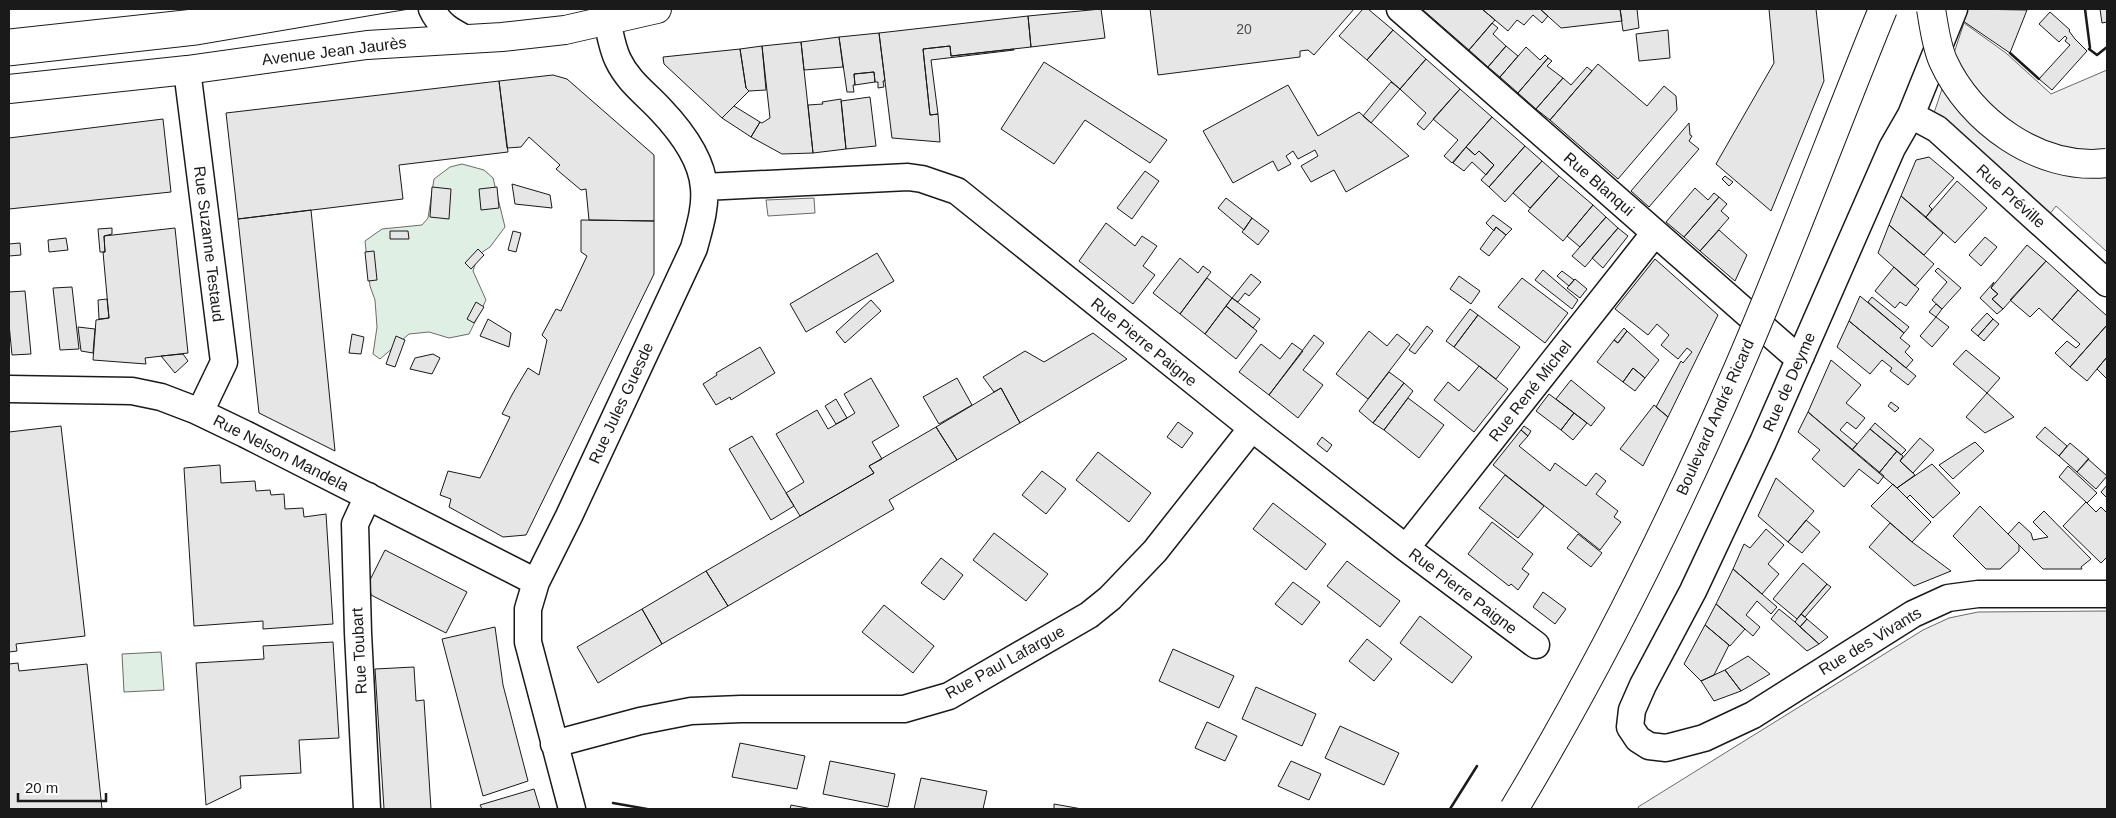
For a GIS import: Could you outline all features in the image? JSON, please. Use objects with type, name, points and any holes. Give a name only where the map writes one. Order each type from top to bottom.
[{"type":"main road","name":"Avenue Jean Jaurès","points":[[9,89],[187,70],[366,45],[502,37],[565,30],[611,14],[657,9]]},
{"type":"main road","name":"Boulevard André Ricard","points":[[1514,809],[1549,750],[1612,634],[1704,444],[1773,285],[1882,9]]},
{"type":"main road","points":[[1931,9],[1942,59],[1956,87],[1979,115],[2007,137],[2035,151],[2068,162],[2107,163]]},
{"type":"street","points":[[432,9],[446,29],[466,39]]},
{"type":"street","name":"Rue Blanqui","points":[[1400,9],[1654,234],[1791,352],[1800,356]]},
{"type":"street","name":"Rue de Deyme","points":[[1649,746],[1638,739],[1630,727],[1632,710],[1643,685],[1693,591],[1892,148],[1911,115],[1954,9]]},
{"type":"street","name":"Rue Jules Guesde","points":[[572,809],[528,642],[528,609],[536,582],[569,516],[694,248],[702,219],[704,188],[697,163],[681,134],[634,84],[618,60],[611,14]]},
{"type":"street","name":"Rue Suzanne Testaud","points":[[187,70],[224,362],[200,412]]},
{"type":"street","name":"Rue Préville","points":[[1911,115],[1936,129],[2107,283]]},
{"type":"street","name":"Rue Pierre Paigne","points":[[704,188],[720,185],[908,177],[941,184],[957,191],[1252,428],[1406,548],[1536,645]]},
{"type":"street","name":"Rue René Michel","points":[[1406,548],[1654,234]]},
{"type":"street","name":"Rue Nelson Mandela","points":[[9,388],[132,391],[161,397],[200,412],[536,582]]},
{"type":"street","name":"Rue Paul Lafargue","points":[[554,744],[640,721],[691,712],[741,709],[904,708],[949,696],[1089,615],[1110,598],[1155,551],[1252,428]]},
{"type":"street","name":"Rue Toubart","points":[[367,809],[358,633],[355,524],[368,496]]},
{"type":"street","name":"Rue des Vivants","points":[[1649,746],[1666,748],[1704,738],[1753,714],[1913,614],[1948,598],[1978,594],[2107,594]]},
{"type":"green space","points":[[462,164],[484,170],[493,178],[505,227],[490,247],[478,255],[473,271],[486,300],[469,334],[449,338],[429,332],[409,334],[380,359],[373,354],[377,327],[375,300],[370,286],[365,241],[382,229],[422,225],[428,218],[434,179],[450,167]]},
{"type":"green space","points":[[161,652],[164,690],[124,692],[122,654]]},
{"type":"shaded area","points":[[1964,23],[2006,53],[2051,94],[2107,70],[2106,251],[2056,206],[2049,215],[1934,113]]},
{"type":"shaded area","points":[[814,198],[815,213],[768,216],[766,200]]},
{"type":"shaded area","points":[[2107,611],[2107,809],[1639,809],[1638,807],[1923,630],[1949,618],[1978,612]]},
{"type":"building","points":[[1101,9],[1105,38],[1031,47],[1028,16]]},
{"type":"building","points":[[1150,9],[1354,9],[1314,55],[1308,50],[1300,51],[1300,57],[1158,75]]},
{"type":"building","points":[[1363,9],[1368,9],[1393,30],[1367,60],[1339,36]]},
{"type":"building","points":[[1422,9],[1482,9],[1495,20],[1469,50]]},
{"type":"building","points":[[1482,9],[1540,9],[1548,16],[1542,23],[1533,15],[1524,25],[1517,20],[1508,31]]},
{"type":"building","points":[[1540,9],[1620,9],[1622,21],[1561,28]]},
{"type":"building","points":[[1620,9],[1637,9],[1639,28],[1623,31]]},
{"type":"building","points":[[1769,9],[1816,9],[1824,81],[1771,211],[1716,164],[1774,63]]},
{"type":"building","points":[[1968,9],[2027,10],[2010,53],[1963,21]]},
{"type":"building","points":[[2100,9],[2107,9],[2107,22],[2102,23]]},
{"type":"building","points":[[2050,12],[2070,30],[2075,39],[2087,51],[2052,90],[2039,79],[2070,45],[2065,41],[2067,38],[2065,36],[2059,42],[2039,24]]},
{"type":"building","points":[[1028,16],[1031,47],[951,56],[950,46],[923,49],[930,115],[938,114],[940,142],[892,138],[879,33]]},
{"type":"building","points":[[1492,23],[1498,28],[1493,34],[1506,46],[1488,67],[1469,50]]},
{"type":"building","points":[[1393,30],[1426,59],[1400,89],[1367,60]]},
{"type":"building","points":[[1668,30],[1670,58],[1639,61],[1636,34]]},
{"type":"building","points":[[879,33],[885,81],[883,81],[884,87],[878,88],[874,72],[854,74],[854,92],[847,92],[839,37]]},
{"type":"building","points":[[839,37],[843,67],[804,70],[801,42]]},
{"type":"building","points":[[801,42],[813,153],[782,154],[751,137],[760,122],[762,123],[770,118],[762,46]]},
{"type":"building","points":[[762,46],[766,90],[749,91],[746,88],[740,49]]},
{"type":"building","points":[[950,46],[951,56],[1014,50],[931,60],[938,114],[930,115],[923,49]]},
{"type":"building","points":[[1506,46],[1518,56],[1500,77],[1488,67]]},
{"type":"building","points":[[1526,47],[1540,60],[1545,55],[1548,58],[1518,93],[1500,77]]},
{"type":"building","points":[[740,49],[746,88],[749,91],[722,118],[664,64],[663,57]]},
{"type":"building","points":[[1548,58],[1552,61],[1547,66],[1563,78],[1536,109],[1518,93]]},
{"type":"building","points":[[1426,59],[1460,89],[1424,130],[1417,124],[1426,113],[1400,89]]},
{"type":"building","points":[[1044,62],[1167,140],[1150,163],[1085,120],[1054,164],[1001,129]]},
{"type":"building","points":[[1598,64],[1647,106],[1664,86],[1676,96],[1677,110],[1618,179],[1550,120]]},
{"type":"building","points":[[1587,67],[1592,71],[1550,120],[1536,109],[1563,78],[1571,85]]},
{"type":"building","points":[[874,72],[875,82],[855,85],[854,74]]},
{"type":"building","points":[[553,75],[567,79],[654,155],[654,221],[589,220],[586,189],[581,190],[556,169],[560,165],[529,137],[521,147],[507,148],[499,81]]},
{"type":"building","points":[[499,81],[508,152],[399,165],[403,199],[238,219],[226,113]]},
{"type":"building","points":[[1391,82],[1400,89],[1371,123],[1363,116]]},
{"type":"building","points":[[1288,85],[1318,136],[1359,112],[1409,156],[1346,192],[1334,170],[1311,182],[1301,166],[1318,156],[1315,150],[1298,159],[1293,151],[1286,156],[1291,164],[1278,171],[1273,161],[1233,183],[1203,131]]},
{"type":"building","points":[[1460,89],[1492,117],[1452,163],[1444,156],[1458,140],[1433,119]]},
{"type":"building","points":[[870,97],[876,146],[846,149],[841,101]]},
{"type":"building","points":[[841,99],[846,149],[813,153],[808,105],[823,104],[822,102]]},
{"type":"building","points":[[734,106],[760,122],[751,137],[722,118]]},
{"type":"building","points":[[1492,117],[1525,146],[1489,187],[1481,180],[1494,165],[1479,151],[1475,155],[1466,147]]},
{"type":"building","points":[[163,119],[171,192],[9,209],[9,138]]},
{"type":"building","points":[[1689,123],[1690,135],[1692,136],[1689,141],[1699,149],[1649,207],[1631,191]]},
{"type":"building","points":[[1525,146],[1542,161],[1505,202],[1489,187]]},
{"type":"building","points":[[1466,147],[1475,155],[1479,151],[1494,165],[1486,175],[1472,162],[1464,171],[1453,163]]},
{"type":"building","points":[[1929,157],[1954,178],[1929,206],[1932,209],[1926,217],[1901,196],[1916,160]]},
{"type":"building","points":[[1542,161],[1559,176],[1530,208],[1513,193]]},
{"type":"building","points":[[1145,171],[1159,181],[1132,219],[1117,208]]},
{"type":"building","points":[[1559,176],[1593,205],[1563,241],[1528,211]]},
{"type":"building","points":[[1725,176],[1733,182],[1729,186],[1722,179]]},
{"type":"building","points":[[1957,181],[1987,208],[1955,243],[1926,217]]},
{"type":"building","points":[[512,184],[550,195],[552,208],[515,204]]},
{"type":"building","points":[[432,187],[451,189],[449,219],[430,217]]},
{"type":"building","points":[[497,187],[499,208],[481,210],[479,189]]},
{"type":"building","points":[[1695,188],[1708,200],[1714,193],[1719,197],[1684,237],[1666,222]]},
{"type":"building","points":[[1901,196],[1943,233],[1924,255],[1889,225]]},
{"type":"building","points":[[1719,197],[1727,204],[1721,211],[1729,218],[1700,251],[1684,237]]},
{"type":"building","points":[[1226,198],[1252,218],[1244,230],[1218,208]]},
{"type":"building","points":[[1593,205],[1606,217],[1580,247],[1567,236]]},
{"type":"building","points":[[311,210],[335,451],[259,413],[238,219]]},
{"type":"building","points":[[1493,215],[1512,229],[1506,235],[1496,227],[1494,231],[1486,223]]},
{"type":"building","points":[[1606,217],[1618,228],[1585,267],[1572,256]]},
{"type":"building","points":[[1252,218],[1269,231],[1258,245],[1242,232]]},
{"type":"building","points":[[581,220],[654,221],[654,274],[526,535],[503,537],[449,507],[451,499],[440,495],[448,471],[480,478],[510,417],[502,414],[513,393],[528,368],[539,375],[547,340],[542,335],[556,309],[561,311],[587,256],[581,252]]},
{"type":"building","points":[[1106,223],[1135,246],[1142,236],[1157,246],[1143,266],[1155,275],[1133,304],[1079,261]]},
{"type":"building","points":[[1889,225],[1934,264],[1915,286],[1878,253]]},
{"type":"building","points":[[1496,227],[1506,235],[1489,256],[1480,249]]},
{"type":"building","points":[[112,228],[112,234],[104,236],[105,252],[100,252],[98,229]]},
{"type":"building","points":[[175,228],[188,353],[145,358],[146,364],[93,360],[96,320],[109,318],[103,252],[105,252],[104,236]]},
{"type":"building","points":[[1618,228],[1628,236],[1603,268],[1592,258]]},
{"type":"building","points":[[1719,230],[1747,255],[1735,281],[1700,251]]},
{"type":"building","points":[[390,231],[408,231],[409,239],[390,239]]},
{"type":"building","points":[[513,231],[521,233],[516,252],[508,250]]},
{"type":"building","points":[[1985,237],[1997,247],[1981,266],[1969,255]]},
{"type":"building","points":[[66,238],[68,250],[49,252],[48,240]]},
{"type":"building","points":[[20,243],[21,255],[9,256],[9,244]]},
{"type":"building","points":[[2027,245],[2046,261],[2003,309],[1992,299],[1998,294],[1991,288]]},
{"type":"building","points":[[478,249],[484,255],[471,269],[465,263]]},
{"type":"building","points":[[374,251],[377,280],[368,281],[365,252]]},
{"type":"building","points":[[877,253],[894,281],[806,332],[790,304]]},
{"type":"building","points":[[1180,258],[1198,273],[1203,266],[1211,272],[1180,314],[1153,293]]},
{"type":"building","points":[[1655,259],[1718,315],[1668,417],[1656,407],[1681,361],[1683,363],[1692,352],[1687,348],[1678,359],[1661,345],[1669,335],[1657,324],[1648,335],[1615,309]]},
{"type":"building","points":[[2046,261],[2078,290],[2052,320],[2039,308],[2030,317],[2010,300]]},
{"type":"building","points":[[1894,267],[1919,289],[1906,306],[1900,302],[1895,308],[1875,291]]},
{"type":"building","points":[[1938,268],[1961,288],[1942,309],[1932,300],[1947,282],[1935,271]]},
{"type":"building","points":[[1543,270],[1578,300],[1572,309],[1535,280]]},
{"type":"building","points":[[1562,271],[1574,280],[1569,286],[1557,276]]},
{"type":"building","points":[[1251,274],[1261,282],[1249,296],[1245,293],[1238,302],[1232,298]]},
{"type":"building","points":[[1459,276],[1480,291],[1471,304],[1450,289]]},
{"type":"building","points":[[1207,278],[1232,298],[1205,334],[1180,314]]},
{"type":"building","points":[[1522,278],[1568,313],[1545,343],[1498,307]]},
{"type":"building","points":[[1575,279],[1587,289],[1580,298],[1567,288]]},
{"type":"building","points":[[1994,282],[1991,288],[1998,294],[1992,299],[2003,309],[1997,314],[1980,298]]},
{"type":"building","points":[[72,287],[79,349],[60,350],[53,288]]},
{"type":"building","points":[[2078,290],[2107,316],[2107,325],[2070,367],[2055,353],[2067,341],[2076,348],[2080,344],[2052,320]]},
{"type":"building","points":[[25,291],[31,354],[12,355],[9,324],[9,292]]},
{"type":"building","points":[[1860,296],[1904,333],[1900,338],[1910,346],[1905,352],[1913,360],[1906,368],[1849,321]]},
{"type":"building","points":[[1872,297],[1909,327],[1904,333],[1868,302]]},
{"type":"building","points":[[1232,298],[1260,319],[1253,328],[1226,306]]},
{"type":"building","points":[[107,299],[109,318],[99,319],[98,300]]},
{"type":"building","points":[[871,300],[881,311],[845,343],[836,332]]},
{"type":"building","points":[[476,302],[484,307],[474,323],[467,319]]},
{"type":"building","points":[[1936,304],[1942,309],[1936,317],[1929,312]]},
{"type":"building","points":[[1226,306],[1257,331],[1236,359],[1205,334]]},
{"type":"building","points":[[1470,309],[1478,315],[1454,347],[1446,341]]},
{"type":"building","points":[[1987,313],[1993,319],[1978,336],[1971,330]]},
{"type":"building","points":[[1478,315],[1520,347],[1496,379],[1454,347]]},
{"type":"building","points":[[1936,317],[1949,327],[1932,347],[1920,336]]},
{"type":"building","points":[[488,319],[511,333],[509,347],[480,336]]},
{"type":"building","points":[[1993,319],[1999,324],[1984,341],[1978,336]]},
{"type":"building","points":[[1849,321],[1916,376],[1908,385],[1890,371],[1892,368],[1882,360],[1870,374],[1837,347]]},
{"type":"building","points":[[2107,325],[2107,357],[2087,381],[2070,367]]},
{"type":"building","points":[[1427,326],[1433,331],[1415,354],[1409,350]]},
{"type":"building","points":[[78,327],[95,329],[93,353],[81,351]]},
{"type":"building","points":[[1624,328],[1627,331],[1618,343],[1614,340]]},
{"type":"building","points":[[1369,331],[1387,346],[1397,334],[1410,344],[1368,399],[1336,374]]},
{"type":"building","points":[[1627,331],[1659,360],[1645,378],[1633,368],[1623,382],[1597,362],[1614,340],[1618,343]]},
{"type":"building","points":[[1093,333],[1127,359],[1020,423],[1001,388],[994,392],[983,377],[1025,351],[1044,362]]},
{"type":"building","points":[[352,334],[364,337],[361,354],[349,353]]},
{"type":"building","points":[[1314,335],[1324,343],[1303,370],[1323,385],[1298,418],[1269,395]]},
{"type":"building","points":[[396,336],[405,340],[395,367],[386,364]]},
{"type":"building","points":[[1292,343],[1303,351],[1269,395],[1239,372],[1261,344],[1280,359]]},
{"type":"building","points":[[760,347],[775,373],[731,400],[730,397],[716,405],[703,384],[717,375],[716,373]]},
{"type":"building","points":[[1966,350],[2000,378],[1987,393],[1953,364]]},
{"type":"building","points":[[183,354],[188,361],[175,373],[161,356]]},
{"type":"building","points":[[433,354],[440,358],[432,374],[410,369],[415,358]]},
{"type":"building","points":[[2107,357],[2107,379],[2097,369]]},
{"type":"building","points":[[1831,360],[1861,385],[1846,403],[1865,418],[1856,429],[1847,422],[1840,430],[1857,444],[1852,450],[1808,412]]},
{"type":"building","points":[[1479,366],[1508,389],[1474,432],[1434,400],[1448,382],[1459,391]]},
{"type":"building","points":[[1633,368],[1645,378],[1635,391],[1623,382]]},
{"type":"building","points":[[1389,372],[1404,383],[1373,423],[1359,411]]},
{"type":"building","points":[[871,378],[899,426],[872,442],[882,459],[869,466],[874,473],[800,516],[786,493],[804,482],[776,434],[817,410],[828,429],[847,418],[855,413],[844,394]]},
{"type":"building","points":[[957,378],[972,405],[939,424],[923,397]]},
{"type":"building","points":[[1571,380],[1605,408],[1591,426],[1556,399]]},
{"type":"building","points":[[1404,383],[1413,391],[1384,430],[1373,423]]},
{"type":"building","points":[[1001,388],[1020,423],[957,460],[936,427]]},
{"type":"building","points":[[1987,393],[2014,417],[1985,433],[1966,417]]},
{"type":"building","points":[[1549,394],[1574,413],[1561,430],[1536,411]]},
{"type":"building","points":[[1408,398],[1444,425],[1419,458],[1384,430]]},
{"type":"building","points":[[836,399],[847,418],[836,424],[825,406]]},
{"type":"building","points":[[1891,402],[1899,408],[1895,412],[1888,406]]},
{"type":"building","points":[[1654,405],[1668,417],[1643,466],[1620,449]]},
{"type":"building","points":[[1808,412],[1884,476],[1878,484],[1859,469],[1844,487],[1812,459],[1820,450],[1798,432]]},
{"type":"building","points":[[1574,413],[1587,423],[1573,440],[1561,430]]},
{"type":"building","points":[[1178,422],[1193,433],[1182,448],[1167,437]]},
{"type":"building","points":[[1875,423],[1906,450],[1901,455],[1870,429]]},
{"type":"building","points":[[61,426],[85,636],[16,644],[17,651],[9,652],[9,432]]},
{"type":"building","points":[[1524,426],[1531,431],[1528,436],[1521,430]]},
{"type":"building","points":[[936,427],[957,460],[889,500],[894,509],[728,606],[706,571],[874,473],[869,466]]},
{"type":"building","points":[[2045,427],[2067,446],[2059,456],[2036,437]]},
{"type":"building","points":[[1870,429],[1897,451],[1879,473],[1852,450]]},
{"type":"building","points":[[1521,430],[1528,436],[1519,446],[1550,471],[1555,463],[1586,486],[1596,473],[1606,481],[1596,494],[1618,511],[1614,517],[1621,522],[1600,550],[1493,465]]},
{"type":"building","points":[[752,436],[794,506],[771,520],[729,449]]},
{"type":"building","points":[[1322,437],[1332,445],[1327,452],[1317,444]]},
{"type":"building","points":[[1920,438],[1934,450],[1913,473],[1900,461]]},
{"type":"building","points":[[1975,442],[1984,451],[1953,479],[1939,465]]},
{"type":"building","points":[[2070,443],[2089,459],[2077,472],[2059,456]]},
{"type":"building","points":[[1897,451],[1903,456],[1900,461],[1915,475],[1897,488],[1879,473]]},
{"type":"building","points":[[1098,452],[1151,493],[1129,522],[1076,480]]},
{"type":"building","points":[[2088,459],[2107,476],[2096,489],[2077,472]]},
{"type":"building","points":[[1932,464],[1960,493],[1933,518],[1910,495],[1907,498],[1897,488]]},
{"type":"building","points":[[220,465],[221,483],[255,481],[256,491],[270,490],[271,495],[284,494],[285,509],[303,508],[304,517],[326,514],[333,624],[263,629],[263,621],[194,626],[184,468]]},
{"type":"building","points":[[2068,466],[2097,493],[2087,503],[2059,477]]},
{"type":"building","points":[[1042,471],[1066,489],[1046,514],[1022,495]]},
{"type":"building","points":[[1505,475],[1544,506],[1518,538],[1479,508]]},
{"type":"building","points":[[1776,478],[1814,511],[1788,542],[1758,516]]},
{"type":"building","points":[[1893,484],[1931,522],[1912,542],[1871,506]]},
{"type":"building","points":[[2107,485],[2107,498],[2101,492]]},
{"type":"building","points":[[2086,502],[2096,512],[2101,507],[2107,513],[2107,557],[2101,563],[2063,526]]},
{"type":"building","points":[[1273,503],[1326,544],[1306,570],[1253,529]]},
{"type":"building","points":[[1980,506],[2019,545],[2019,551],[2000,569],[1986,569],[1953,536]]},
{"type":"building","points":[[2044,511],[2091,559],[2081,567],[2082,569],[2043,569],[2008,534],[2019,522],[2031,533],[2033,540],[2048,537],[2033,522]]},
{"type":"building","points":[[1806,520],[1820,532],[1802,553],[1788,542]]},
{"type":"building","points":[[1492,522],[1533,554],[1522,569],[1529,574],[1518,590],[1511,584],[1509,586],[1468,554]]},
{"type":"building","points":[[1890,523],[1951,571],[1914,586],[1869,547]]},
{"type":"building","points":[[1766,529],[1784,545],[1768,564],[1779,574],[1762,594],[1733,569],[1744,544],[1750,548]]},
{"type":"building","points":[[994,533],[1048,574],[1026,601],[973,560]]},
{"type":"building","points":[[1578,534],[1602,553],[1591,567],[1567,548]]},
{"type":"building","points":[[385,550],[467,592],[446,633],[371,595],[369,582]]},
{"type":"building","points":[[941,558],[963,575],[944,600],[921,583]]},
{"type":"building","points":[[1347,561],[1400,601],[1380,627],[1327,586]]},
{"type":"building","points":[[1803,563],[1827,584],[1797,619],[1773,599]]},
{"type":"building","points":[[1733,569],[1777,607],[1771,614],[1757,601],[1746,615],[1760,627],[1753,636],[1716,604]]},
{"type":"building","points":[[706,571],[728,606],[662,644],[642,609]]},
{"type":"building","points":[[1293,582],[1320,602],[1302,625],[1275,604]]},
{"type":"building","points":[[1827,584],[1831,587],[1805,617],[1801,614]]},
{"type":"building","points":[[1543,592],[1566,609],[1555,624],[1533,607]]},
{"type":"building","points":[[1716,604],[1745,629],[1730,646],[1705,625]]},
{"type":"building","points":[[884,605],[934,646],[913,673],[862,632]]},
{"type":"building","points":[[642,609],[662,644],[598,683],[577,647]]},
{"type":"building","points":[[1779,609],[1819,644],[1807,651],[1771,619]]},
{"type":"building","points":[[1801,614],[1807,619],[1800,627],[1795,622]]},
{"type":"building","points":[[1420,616],[1472,657],[1452,683],[1400,643]]},
{"type":"building","points":[[1807,619],[1828,637],[1819,644],[1800,627]]},
{"type":"building","points":[[1705,625],[1729,645],[1714,675],[1701,681],[1684,664]]},
{"type":"building","points":[[495,627],[503,685],[528,781],[483,796],[442,639]]},
{"type":"building","points":[[1367,639],[1392,659],[1374,681],[1349,661]]},
{"type":"building","points":[[333,642],[339,738],[299,740],[301,773],[240,776],[241,788],[206,805],[196,663],[264,659],[263,646]]},
{"type":"building","points":[[1173,649],[1234,676],[1219,708],[1159,681]]},
{"type":"building","points":[[1748,656],[1770,674],[1741,691],[1725,670]]},
{"type":"building","points":[[18,663],[19,671],[87,664],[102,809],[9,809],[9,664]]},
{"type":"building","points":[[414,667],[416,701],[424,700],[431,809],[384,809],[375,669]]},
{"type":"building","points":[[1725,670],[1741,691],[1714,701],[1701,681]]},
{"type":"building","points":[[1256,687],[1316,714],[1302,746],[1242,719]]},
{"type":"building","points":[[1207,722],[1237,736],[1225,761],[1195,748]]},
{"type":"building","points":[[1340,726],[1399,753],[1384,785],[1325,758]]},
{"type":"building","points":[[740,743],[805,756],[797,789],[732,777]]},
{"type":"building","points":[[830,761],[895,774],[888,807],[823,794]]},
{"type":"building","points":[[1291,761],[1321,774],[1309,800],[1278,786]]},
{"type":"building","points":[[921,778],[987,791],[983,809],[914,809]]},
{"type":"building","points":[[534,789],[540,809],[482,809],[480,805]]},
{"type":"building","points":[[1054,804],[1082,809],[1054,809]]},
{"type":"building","points":[[791,805],[812,809],[790,809]]},
{"type":"tram line","points":[[9,29],[193,9]]},
{"type":"tram line","points":[[9,66],[197,45],[409,9]]},
{"type":"wall","points":[[2085,9],[2090,48]]},
{"type":"wall","points":[[2089,49],[2097,55],[2107,47]]},
{"type":"wall","points":[[2010,53],[2039,79]]},
{"type":"wall","points":[[1450,809],[1477,766]]},
{"type":"wall","points":[[613,803],[647,809]]}]
